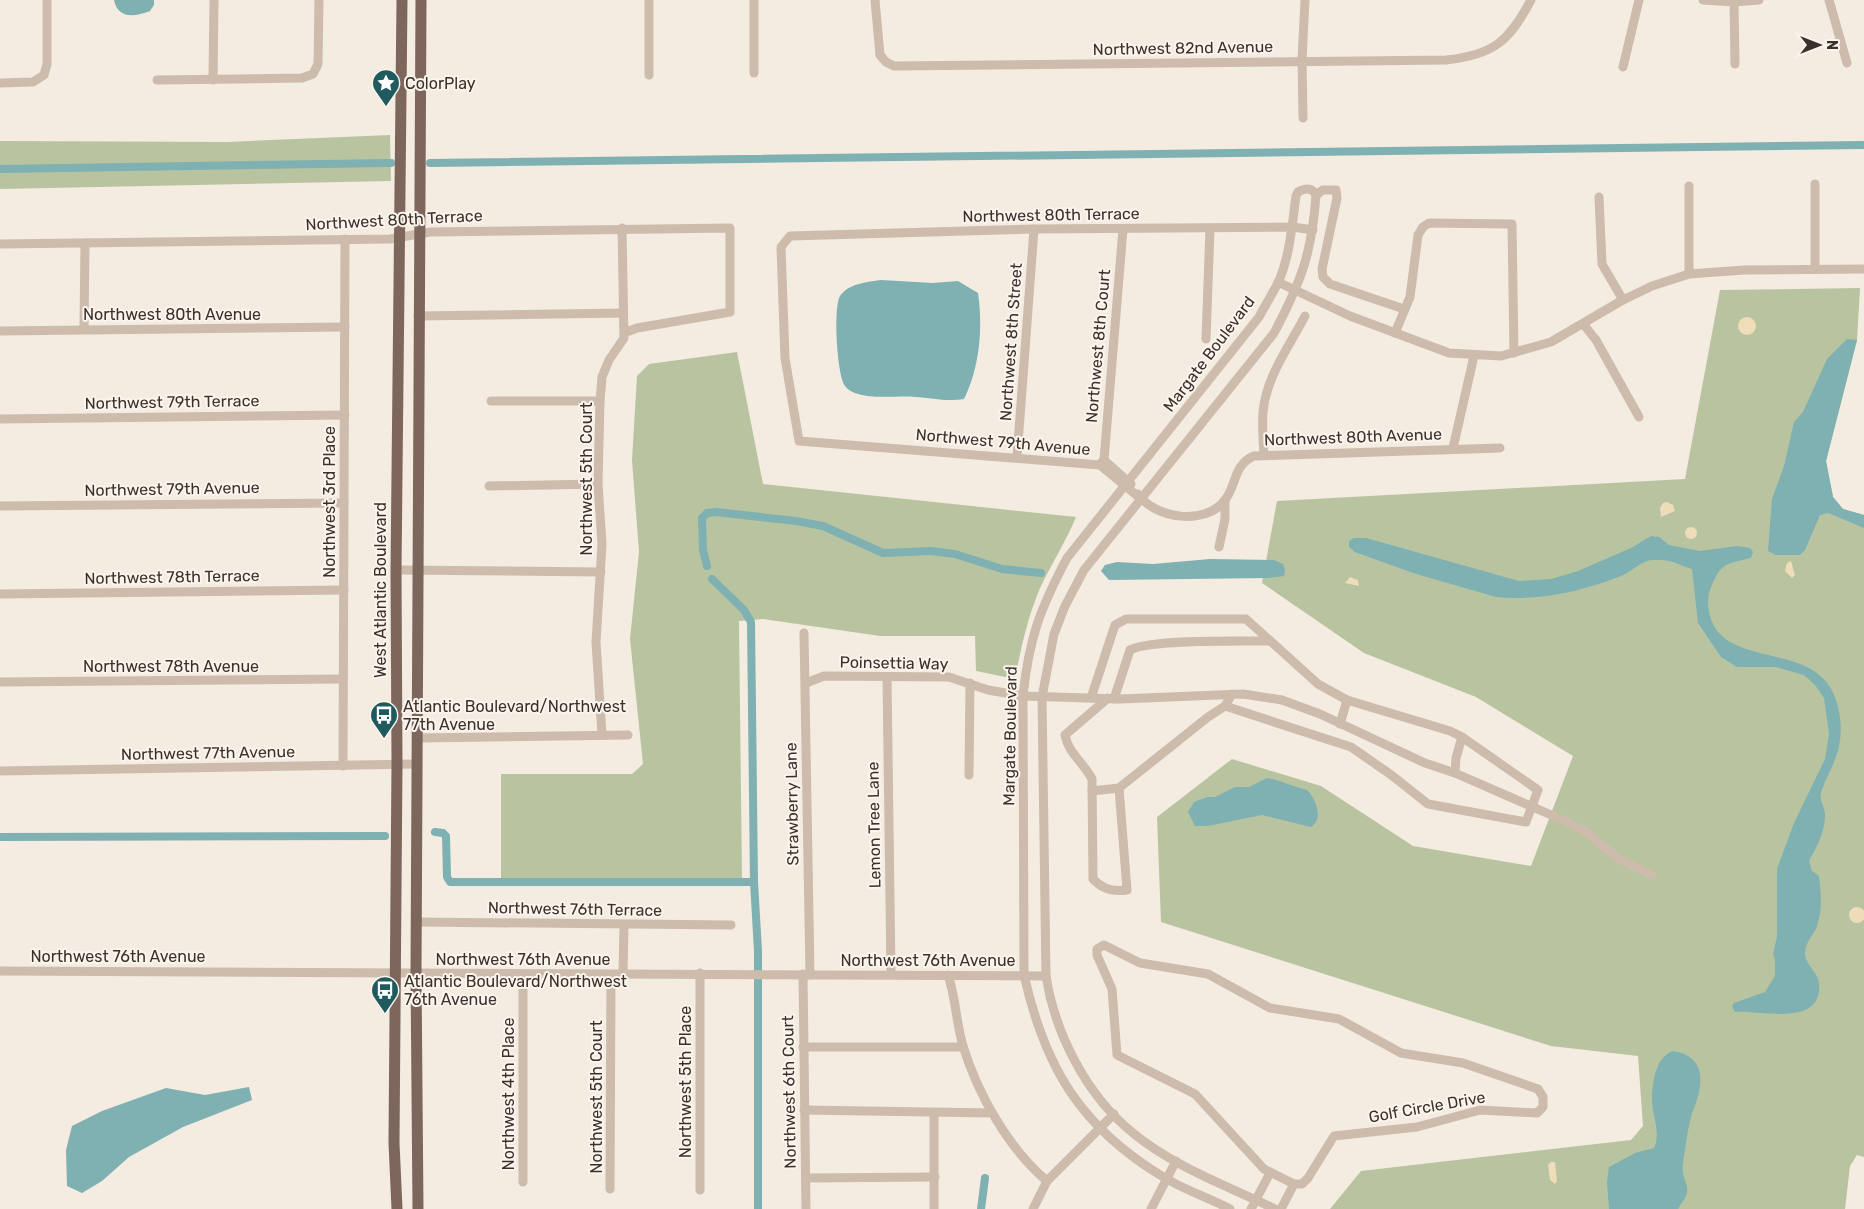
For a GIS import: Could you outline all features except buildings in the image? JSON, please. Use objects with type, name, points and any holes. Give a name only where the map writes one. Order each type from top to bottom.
[{"type":"main road","name":"West Atlantic Boulevard","points":[[397,1209],[394,1144],[397,764],[396,570],[402,143],[402,0]]},
{"type":"main road","points":[[418,1209],[416,973],[420,570],[418,316],[421,0]]},
{"type":"street","points":[[0,83],[33,82],[44,75],[47,64],[47,0]]},
{"type":"street","points":[[213,80],[214,0]]},
{"type":"street","points":[[157,80],[302,78],[313,74],[318,64],[319,0]]},
{"type":"street","points":[[649,0],[649,75]]},
{"type":"street","points":[[754,0],[754,73]]},
{"type":"street","name":"Northwest 82nd Avenue","points":[[875,0],[880,55],[886,62],[894,66],[1084,65],[1302,60],[1446,60],[1481,55],[1498,44],[1518,25],[1531,0]]},
{"type":"street","points":[[1303,118],[1302,60],[1305,0]]},
{"type":"street","points":[[1623,67],[1639,0]]},
{"type":"street","points":[[1703,0],[1734,2],[1759,0]]},
{"type":"street","points":[[1829,0],[1847,63]]},
{"type":"street","points":[[1734,2],[1735,64]]},
{"type":"street","points":[[1815,184],[1816,269]]},
{"type":"street","points":[[1689,186],[1689,274]]},
{"type":"street","name":"Margate Boulevard","points":[[1230,1209],[1166,1179],[1099,1129],[1061,1081],[1033,1018],[1024,975],[1024,696],[1027,657],[1035,626],[1047,596],[1067,558],[1259,317],[1278,282],[1293,227],[1298,192],[1309,189],[1316,195],[1313,230],[1307,260],[1297,291],[1274,333],[1084,570],[1065,606],[1054,634],[1042,697],[1046,976],[1055,1018],[1075,1064],[1114,1114],[1134,1134],[1176,1161],[1275,1209]]},
{"type":"street","points":[[1316,195],[1323,190],[1336,190],[1337,198],[1322,269],[1323,277],[1330,284],[1404,310]]},
{"type":"street","points":[[1599,197],[1602,264],[1623,300]]},
{"type":"street","points":[[1395,333],[1410,297],[1418,235],[1423,227],[1429,222],[1512,224],[1514,353]]},
{"type":"street","name":"Northwest 80th Terrace","points":[[799,441],[785,358],[781,247],[790,236],[1034,229],[1293,227],[1313,230]]},
{"type":"street","points":[[622,228],[624,333]]},
{"type":"street","name":"Northwest 80th Terrace","points":[[0,244],[345,239],[400,237],[420,232],[730,228],[730,312],[637,328],[624,333]]},
{"type":"street","name":"Northwest 8th Street","points":[[1017,457],[1034,229]]},
{"type":"street","name":"Northwest 8th Court","points":[[1102,462],[1122,229]]},
{"type":"street","points":[[1206,339],[1210,229]]},
{"type":"street","name":"Northwest 3rd Place","points":[[342,766],[345,239]]},
{"type":"street","points":[[84,329],[85,243]]},
{"type":"street","points":[[1278,282],[1395,333],[1449,353],[1474,356],[1501,356],[1551,342],[1584,325],[1623,300],[1652,286],[1689,274],[1864,269]]},
{"type":"street","points":[[418,316],[623,313]]},
{"type":"street","points":[[1264,455],[1263,412],[1266,397],[1280,361],[1305,316]]},
{"type":"street","points":[[1584,325],[1596,340],[1639,416]]},
{"type":"street","name":"Northwest 80th Avenue","points":[[0,331],[345,327]]},
{"type":"street","name":"Northwest 5th Court","points":[[602,735],[596,642],[602,544],[598,484],[600,401],[602,377],[609,360],[624,338],[624,333]]},
{"type":"street","name":"Northwest 80th Avenue","points":[[1453,448],[1474,356]]},
{"type":"street","points":[[491,401],[600,401]]},
{"type":"street","name":"Northwest 79th Terrace","points":[[0,419],[345,415]]},
{"type":"street","name":"Northwest 79th Avenue","points":[[799,441],[1102,462],[1140,498]]},
{"type":"street","name":"Northwest 80th Avenue","points":[[1225,500],[1244,460],[1254,456],[1453,448],[1500,448]]},
{"type":"street","points":[[489,486],[598,484]]},
{"type":"street","points":[[1140,498],[1161,512],[1175,516],[1212,510],[1225,500]]},
{"type":"street","points":[[1219,548],[1225,519],[1225,500]]},
{"type":"street","name":"Northwest 79th Avenue","points":[[0,506],[344,502]]},
{"type":"street","points":[[396,570],[601,572]]},
{"type":"street","name":"Northwest 78th Terrace","points":[[0,594],[344,590]]},
{"type":"street","points":[[1091,698],[1115,625],[1126,619],[1246,619],[1318,684],[1347,700],[1450,731],[1538,790],[1526,822],[1428,804],[1390,774],[1351,747],[1225,706]]},
{"type":"street","name":"Strawberry Lane","points":[[804,633],[806,683],[806,974]]},
{"type":"street","points":[[1119,788],[1126,890],[1118,892],[1100,887],[1093,879],[1092,779],[1067,746],[1065,735],[1111,698],[1130,650],[1135,647],[1156,644],[1270,640]]},
{"type":"street","name":"Poinsettia Way","points":[[806,683],[824,676],[949,677],[988,690],[1024,696],[1111,698],[1232,694],[1282,700],[1340,724],[1424,763],[1455,773],[1586,832],[1619,859],[1652,875]]},
{"type":"street","name":"Lemon Tree Lane","points":[[887,677],[890,974]]},
{"type":"street","name":"Northwest 78th Avenue","points":[[0,682],[343,679]]},
{"type":"street","points":[[970,683],[970,774]]},
{"type":"street","points":[[1092,791],[1119,788],[1208,716],[1225,706],[1232,694]]},
{"type":"street","points":[[1340,724],[1347,700]]},
{"type":"street","points":[[418,738],[628,735]]},
{"type":"street","points":[[1455,773],[1456,758],[1462,738]]},
{"type":"street","name":"Northwest 77th Avenue","points":[[0,771],[417,764]]},
{"type":"street","name":"Northwest 76th Terrace","points":[[417,922],[732,925]]},
{"type":"street","points":[[623,974],[624,925]]},
{"type":"street","name":"Golf Circle Drive","points":[[1100,946],[1110,946],[1140,963],[1208,974],[1270,1008],[1339,1019],[1401,1053],[1463,1063],[1538,1089],[1543,1097],[1543,1106],[1537,1113],[1480,1110],[1417,1126],[1334,1136],[1308,1178],[1302,1184],[1294,1184],[1264,1169],[1195,1094],[1117,1055],[1112,989],[1097,955],[1100,946]]},
{"type":"street","name":"Northwest 76th Avenue","points":[[0,971],[1046,976]]},
{"type":"street","name":"Northwest 5th Place","points":[[700,973],[700,1190]]},
{"type":"street","name":"Northwest 6th Court","points":[[806,974],[803,1046],[806,1209]]},
{"type":"street","name":"Northwest 4th Place","points":[[523,975],[523,1182]]},
{"type":"street","name":"Northwest 5th Court","points":[[610,1189],[611,975]]},
{"type":"street","points":[[948,975],[963,1046],[991,1113],[1030,1167],[1047,1182]]},
{"type":"street","points":[[803,1046],[963,1046]]},
{"type":"street","points":[[804,1110],[991,1113]]},
{"type":"street","points":[[934,1113],[934,1209]]},
{"type":"street","points":[[1033,1209],[1047,1182],[1114,1114]]},
{"type":"street","points":[[1151,1209],[1176,1161]]},
{"type":"street","points":[[1251,1209],[1270,1173]]},
{"type":"street","points":[[806,1178],[935,1177]]},
{"type":"street","name":"Golf Circle Drive","points":[[1281,1209],[1294,1184]]},
{"type":"green space","points":[[390,135],[391,181],[0,189],[0,141],[227,142]]},
{"type":"green space","points":[[1860,288],[1857,340],[1826,461],[1833,497],[1843,509],[1864,515],[1864,1157],[1857,1155],[1850,1166],[1845,1209],[1330,1209],[1361,1171],[1631,1140],[1643,1126],[1638,1056],[1551,1046],[1161,922],[1157,817],[1232,759],[1321,786],[1413,846],[1531,866],[1573,756],[1476,697],[1364,653],[1262,583],[1277,501],[1685,479],[1720,290]]},
{"type":"green space","points":[[737,352],[763,484],[1076,517],[1036,597],[1025,632],[1015,679],[976,671],[975,636],[880,636],[763,619],[739,621],[742,879],[501,878],[501,774],[632,774],[643,764],[630,639],[639,552],[632,460],[637,376],[649,364]]},
{"type":"sand","points":[[1747,317],[1753,320],[1756,326],[1753,332],[1747,335],[1741,332],[1738,326],[1741,320]]},
{"type":"sand","points":[[1667,502],[1673,505],[1675,511],[1661,517],[1660,508],[1663,503]]},
{"type":"sand","points":[[1689,527],[1693,527],[1697,533],[1693,539],[1689,539],[1685,535],[1685,531]]},
{"type":"sand","points":[[1791,561],[1795,575],[1792,578],[1785,571],[1787,563]]},
{"type":"sand","points":[[1350,577],[1358,580],[1359,586],[1345,583]]},
{"type":"sand","points":[[1857,907],[1865,915],[1857,923],[1849,915]]},
{"type":"sand","points":[[1551,1162],[1555,1162],[1557,1181],[1555,1184],[1550,1180],[1548,1165]]},
{"type":"water","points":[[114,0],[154,0],[154,5],[150,11],[128,15],[119,11]]},
{"type":"water","points":[[881,280],[933,283],[958,281],[978,293],[980,319],[979,347],[974,374],[964,399],[945,400],[868,396],[851,391],[845,386],[838,356],[836,327],[840,296],[848,288]]},
{"type":"water","points":[[1847,339],[1857,340],[1826,461],[1833,497],[1843,509],[1864,515],[1864,528],[1828,513],[1820,515],[1805,550],[1800,555],[1776,555],[1768,551],[1772,499],[1784,466],[1794,422],[1803,412],[1827,359]]},
{"type":"water","points":[[1651,536],[1659,537],[1669,545],[1700,551],[1737,546],[1750,548],[1753,552],[1751,558],[1724,566],[1717,575],[1710,590],[1708,600],[1709,613],[1718,632],[1732,643],[1807,667],[1823,678],[1837,703],[1841,729],[1839,746],[1821,793],[1825,815],[1824,827],[1809,861],[1812,871],[1819,876],[1821,902],[1816,929],[1807,943],[1805,953],[1807,961],[1818,979],[1818,997],[1811,1006],[1801,1011],[1788,1014],[1735,1012],[1732,1006],[1734,1003],[1765,992],[1775,976],[1775,959],[1773,954],[1777,937],[1777,869],[1794,823],[1825,759],[1829,734],[1824,698],[1815,685],[1804,675],[1775,667],[1737,667],[1721,657],[1698,623],[1692,569],[1673,562],[1664,560],[1648,561],[1621,576],[1575,591],[1528,598],[1512,598],[1496,597],[1413,573],[1355,552],[1349,547],[1349,541],[1354,538],[1366,538],[1519,581],[1551,579],[1578,571],[1631,548]]},
{"type":"water","points":[[1210,559],[1274,560],[1283,564],[1284,576],[1268,578],[1109,580],[1101,571],[1105,565],[1117,562],[1153,564]]},
{"type":"water","points":[[1267,778],[1307,790],[1316,804],[1318,814],[1315,823],[1311,827],[1262,815],[1208,826],[1195,826],[1188,812],[1194,802],[1207,797],[1215,797],[1235,787],[1249,787]]},
{"type":"water","points":[[1673,1051],[1692,1058],[1700,1072],[1700,1089],[1689,1123],[1683,1162],[1683,1173],[1687,1189],[1686,1197],[1678,1209],[1609,1209],[1607,1182],[1609,1167],[1635,1153],[1654,1148],[1657,1137],[1652,1102],[1654,1080],[1658,1065],[1667,1054]]},
{"type":"water","points":[[249,1087],[252,1100],[183,1127],[129,1157],[102,1181],[82,1193],[67,1186],[66,1150],[72,1126],[102,1111],[166,1088],[205,1095]]},
{"type":"waterway","points":[[430,163],[1864,145]]},
{"type":"waterway","points":[[0,169],[391,163]]},
{"type":"waterway","points":[[707,566],[703,550],[702,518],[707,513],[716,512],[823,526],[883,553],[931,551],[955,554],[1002,569],[1041,573]]},
{"type":"waterway","points":[[712,579],[744,610],[751,622],[754,882],[758,951],[758,1209]]},
{"type":"waterway","points":[[435,832],[443,833],[446,836],[447,877],[450,882],[754,882]]},
{"type":"waterway","points":[[0,837],[385,836]]},
{"type":"waterway","points":[[981,1209],[985,1178]]},
{"type":"place","name":"ColorPlay","points":[[386,107]]},
{"type":"place","name":"Atlantic Boulevard/Northwest 77th Avenue","points":[[384,739]]},
{"type":"place","name":"Atlantic Boulevard/Northwest 76th Avenue","points":[[385,1014]]}]
